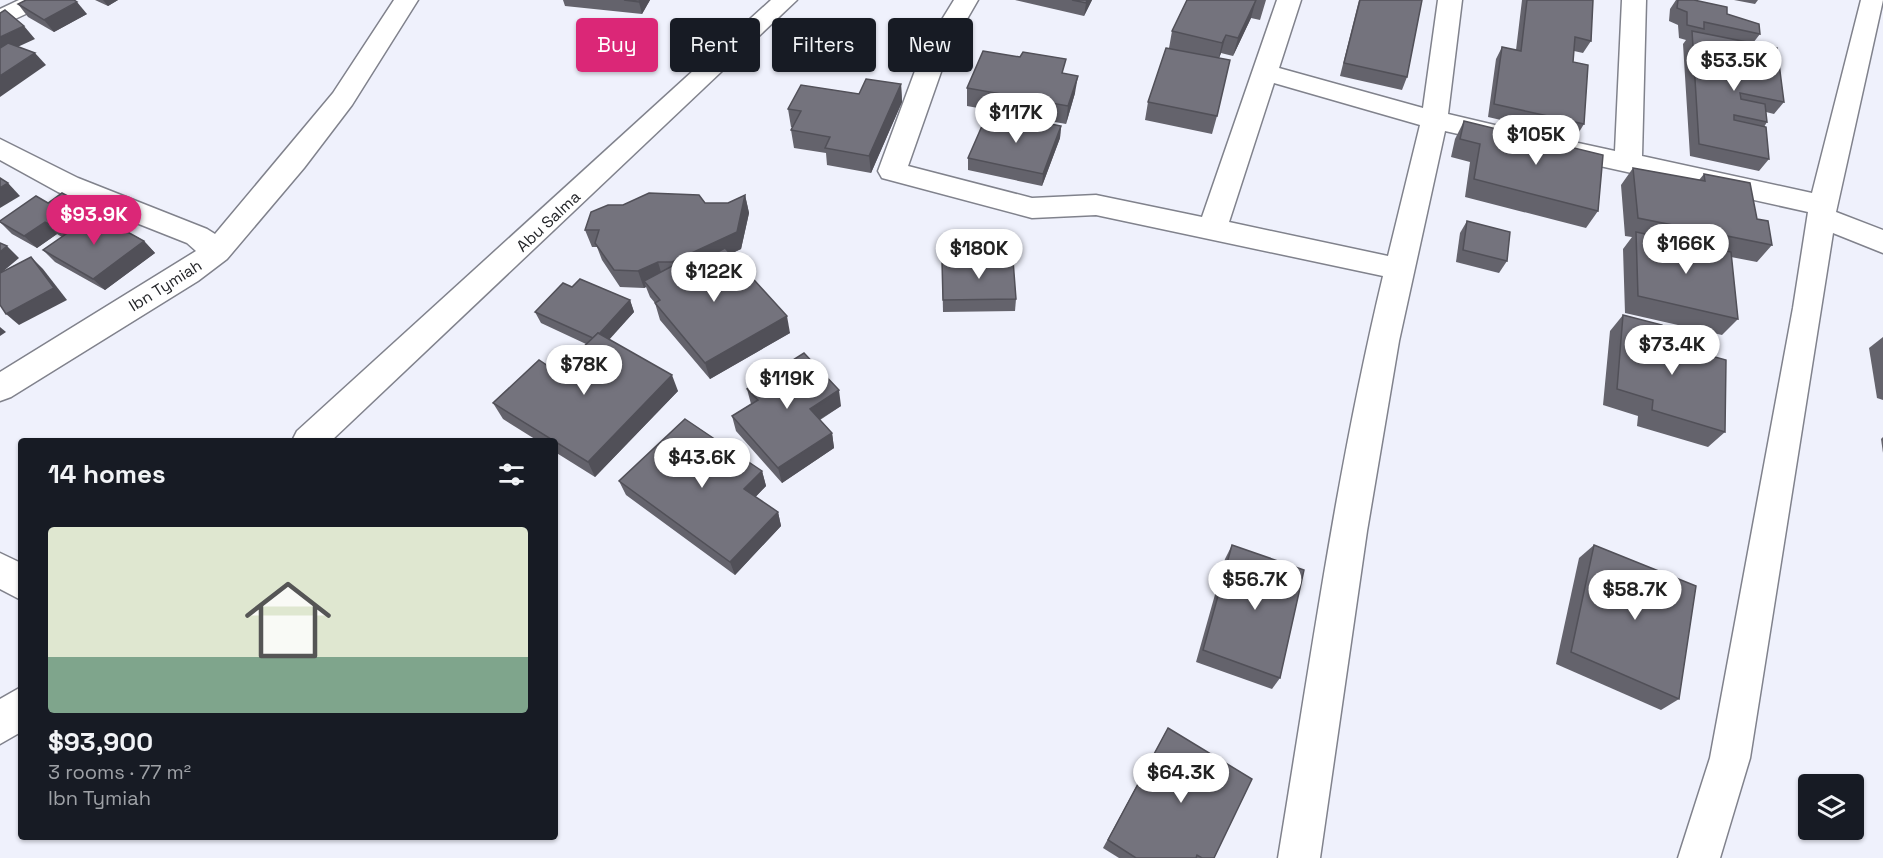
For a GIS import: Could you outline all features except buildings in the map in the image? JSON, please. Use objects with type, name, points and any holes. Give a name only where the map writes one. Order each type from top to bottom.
[{"type":"street","points":[[0,19],[37,0]]},
{"type":"street","points":[[217,251],[294,163],[339,104],[393,24],[406,0]]},
{"type":"street","name":"Abu Salma","points":[[312,438],[785,0]]},
{"type":"street","points":[[966,0],[935,52],[892,171],[1032,208],[1096,205],[1400,269]]},
{"type":"street","points":[[1212,229],[1289,0]]},
{"type":"street","points":[[1299,858],[1350,531],[1383,341],[1434,120],[1450,0]]},
{"type":"street","points":[[1628,162],[1634,0]]},
{"type":"street","points":[[1699,858],[1730,758],[1822,211],[1873,0]]},
{"type":"street","points":[[1265,72],[1434,120],[1628,162],[1822,211],[1883,242]]},
{"type":"street","name":"Ibn Tymiah","points":[[0,148],[68,185],[197,236],[217,251],[187,273],[0,388]]},
{"type":"street","points":[[39,202],[68,185]]},
{"type":"street","points":[[0,569],[18,581]]},
{"type":"street","points":[[0,725],[18,709]]}]
